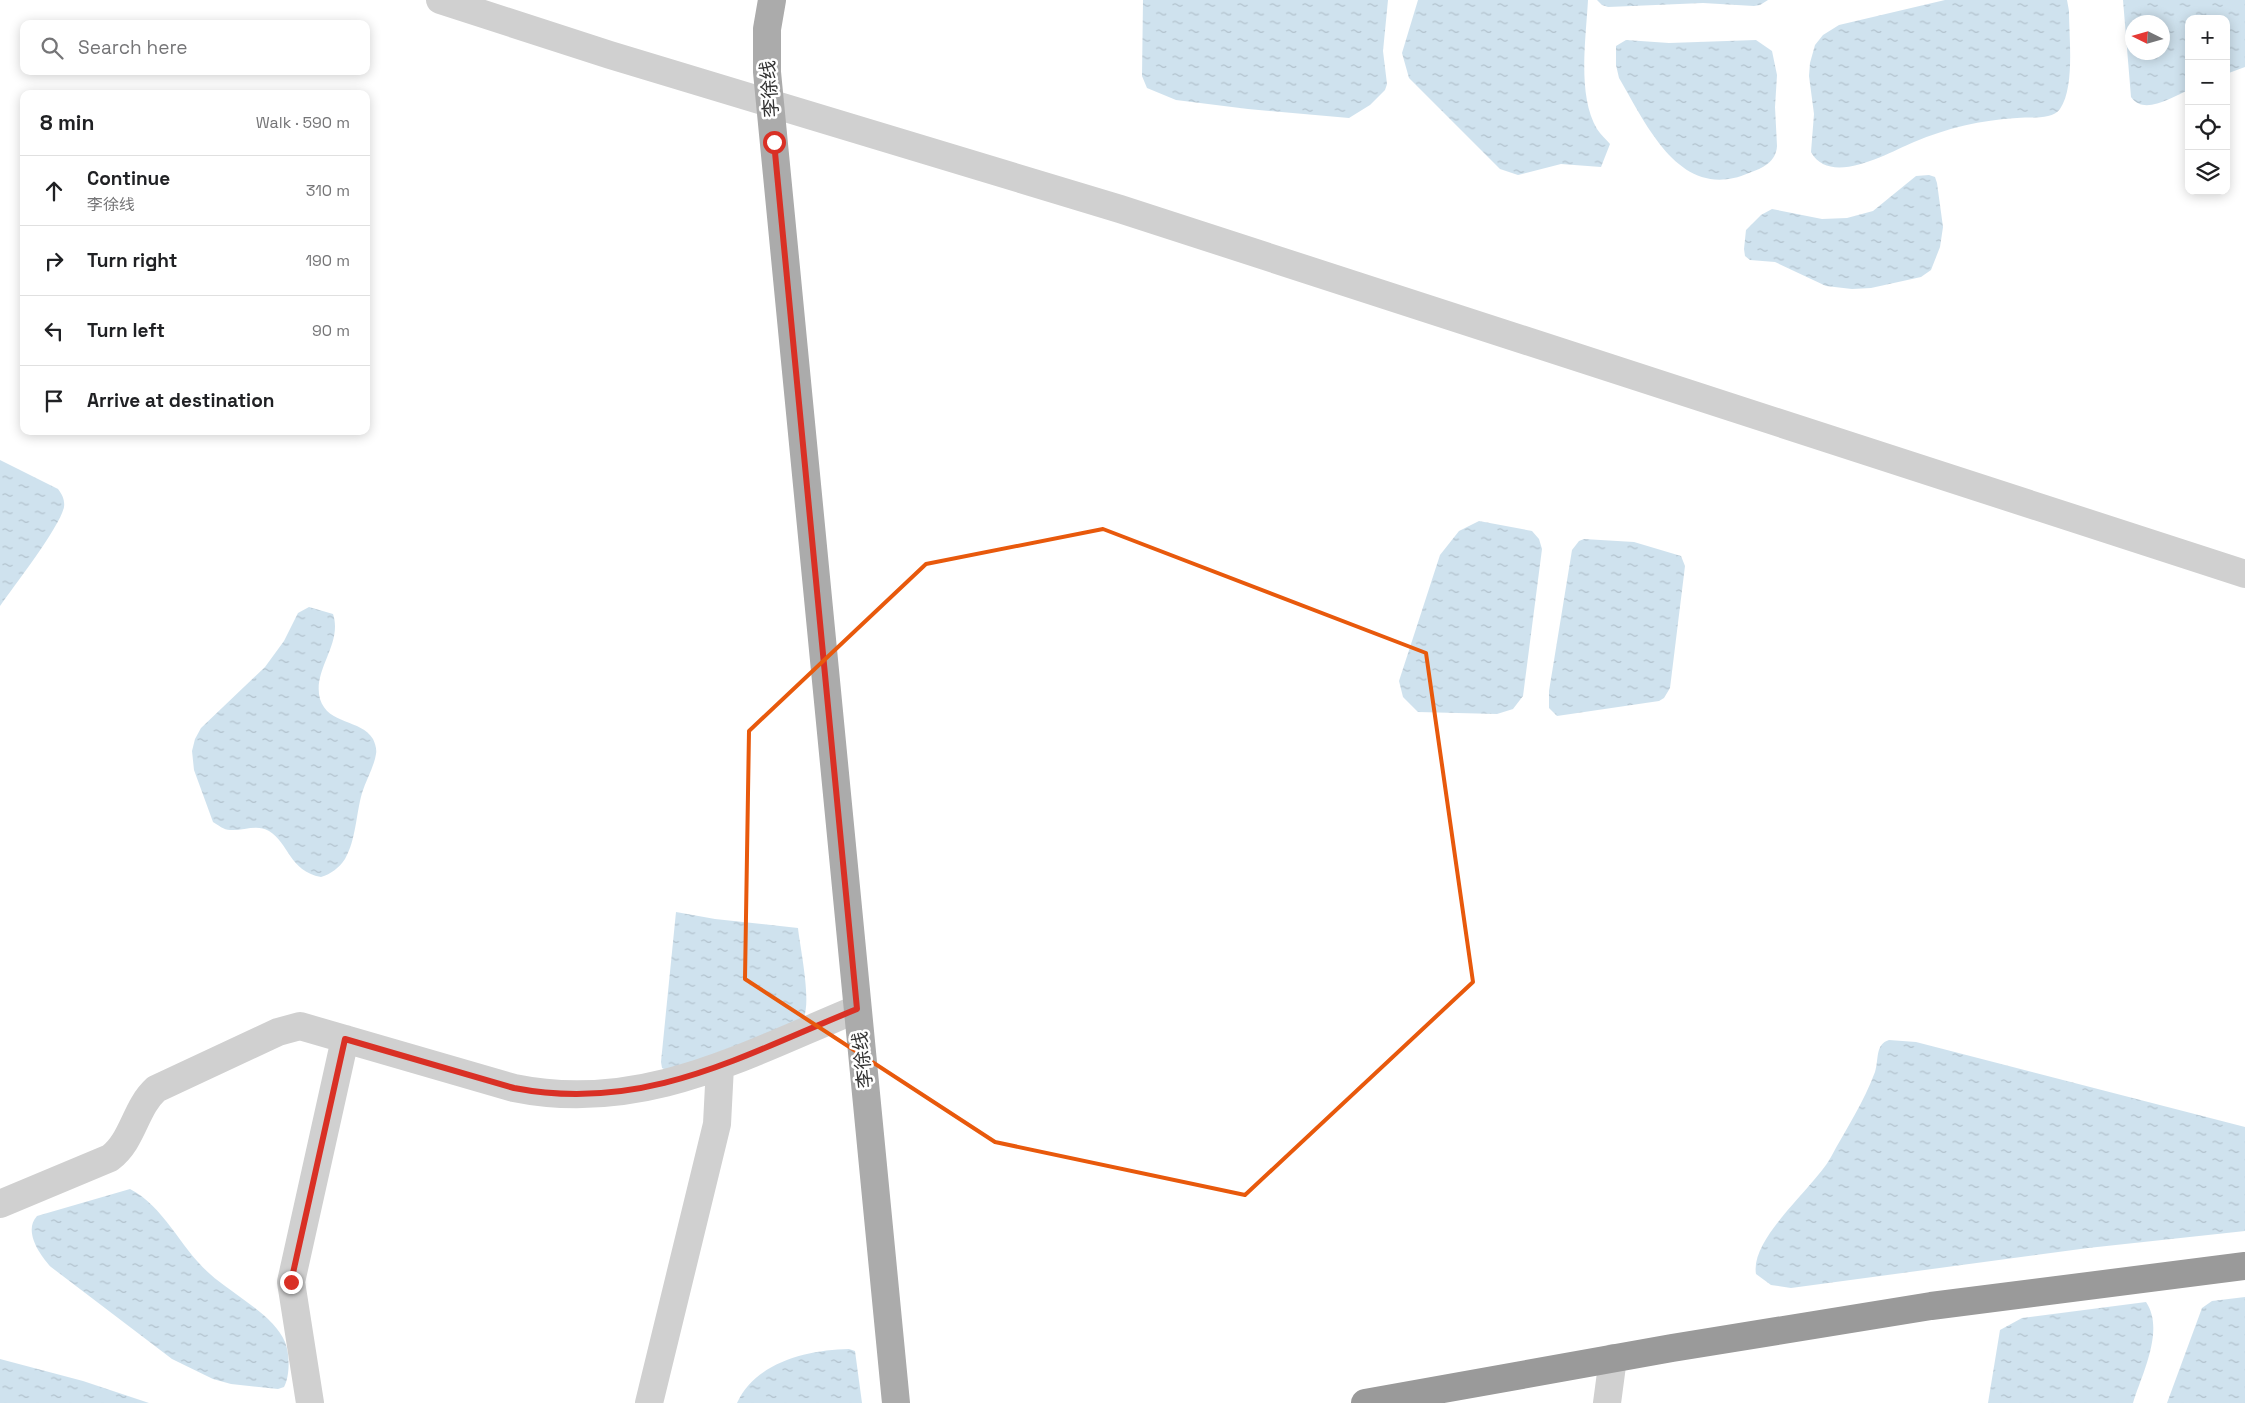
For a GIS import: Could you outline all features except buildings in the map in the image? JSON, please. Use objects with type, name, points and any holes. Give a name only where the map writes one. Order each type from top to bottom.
[{"type":"highway","points":[[1365,1403],[1613,1358],[1931,1306],[2245,1266]]},
{"type":"main road","name":"李徐线","points":[[772,0],[767,29],[770,103],[896,1403]]},
{"type":"street","points":[[440,0],[770,103],[1120,209],[2245,574]]},
{"type":"street","points":[[0,1204],[110,1158],[119,1152],[148,1096],[164,1085],[278,1032],[300,1026],[514,1088],[581,1096],[655,1087],[690,1078],[857,1009]]},
{"type":"street","points":[[310,1403],[291,1282],[345,1039]]},
{"type":"street","points":[[649,1403],[717,1124],[720,1066]]},
{"type":"street","points":[[1607,1403],[1613,1358]]},
{"type":"highlighted area","points":[[1103,529],[1426,653],[1473,982],[1245,1195],[995,1142],[745,979],[749,731],[926,564]]},
{"type":"water","points":[[1143,0],[1388,0],[1383,51],[1387,84],[1385,90],[1370,105],[1349,118],[1248,109],[1176,100],[1147,88],[1142,76]]},
{"type":"water","points":[[1418,0],[1588,0],[1584,66],[1587,100],[1597,129],[1610,144],[1601,167],[1561,164],[1518,175],[1500,169],[1409,78],[1402,53]]},
{"type":"water","points":[[1597,0],[1768,0],[1754,6],[1703,3],[1608,7],[1602,5]]},
{"type":"water","points":[[1945,0],[2067,0],[2070,48],[2069,75],[2065,100],[2060,109],[2052,115],[1990,121],[1952,129],[1926,137],[1860,164],[1831,167],[1820,162],[1811,152],[1814,114],[1809,76],[1815,45],[1823,35],[1839,25]]},
{"type":"water","points":[[2123,0],[2245,0],[2245,67],[2230,73],[2230,15],[2185,15],[2185,92],[2150,105],[2136,102],[2131,97],[2128,60],[2170,60],[2170,15],[2125,15],[2125,24]]},
{"type":"water","points":[[1626,40],[1669,43],[1756,40],[1772,51],[1777,75],[1775,107],[1777,146],[1774,156],[1768,164],[1749,173],[1725,179],[1704,177],[1685,169],[1654,137],[1619,78],[1616,65],[1616,46]]},
{"type":"water","points":[[1929,175],[1935,177],[1937,183],[1943,227],[1940,247],[1931,270],[1921,277],[1871,288],[1852,289],[1826,286],[1775,262],[1750,260],[1745,256],[1746,230],[1761,215],[1772,209],[1822,219],[1847,218],[1873,211],[1916,176]]},
{"type":"water","points":[[0,460],[58,489],[63,497],[64,507],[46,542],[0,606]]},
{"type":"water","points":[[1479,521],[1532,531],[1539,539],[1542,549],[1523,696],[1513,709],[1497,714],[1418,712],[1403,697],[1399,681],[1440,555],[1459,531]]},
{"type":"water","points":[[1584,539],[1634,542],[1681,556],[1685,566],[1670,688],[1664,698],[1659,701],[1557,716],[1549,708],[1549,691],[1572,550],[1579,541]]},
{"type":"water","points":[[309,607],[333,614],[335,625],[334,636],[320,678],[320,699],[324,707],[337,718],[368,733],[373,739],[376,750],[374,764],[362,793],[349,852],[337,868],[321,877],[310,874],[302,869],[276,836],[269,831],[260,828],[228,830],[213,822],[194,770],[192,751],[195,739],[201,728],[265,667],[284,641],[298,613]]},
{"type":"water","points":[[676,912],[715,919],[798,928],[806,990],[805,1014],[802,1021],[668,1071],[662,1068],[661,1062]]},
{"type":"water","points":[[1889,1040],[1916,1042],[2245,1127],[2245,1231],[2088,1248],[1791,1288],[1771,1285],[1756,1274],[1757,1260],[1763,1245],[1773,1229],[1831,1157],[1871,1083],[1879,1049],[1881,1045]]},
{"type":"water","points":[[130,1189],[153,1206],[190,1253],[210,1274],[252,1305],[280,1332],[287,1347],[288,1359],[288,1371],[284,1387],[278,1389],[231,1384],[213,1379],[172,1359],[51,1267],[38,1250],[32,1236],[33,1222],[37,1216]]},
{"type":"water","points":[[2245,1297],[2245,1403],[2167,1403],[2202,1308],[2212,1301]]},
{"type":"water","points":[[2146,1302],[2151,1313],[2153,1339],[2133,1403],[1988,1403],[2000,1330],[2022,1318]]},
{"type":"water","points":[[849,1349],[855,1351],[862,1403],[737,1403],[757,1377],[784,1361],[816,1352]]},
{"type":"water","points":[[0,1359],[83,1381],[149,1403],[0,1403]]},
{"type":"route","points":[[291,1282],[345,1039],[514,1088],[537,1093],[581,1096],[655,1087],[690,1078],[857,1009],[774,142]]}]
